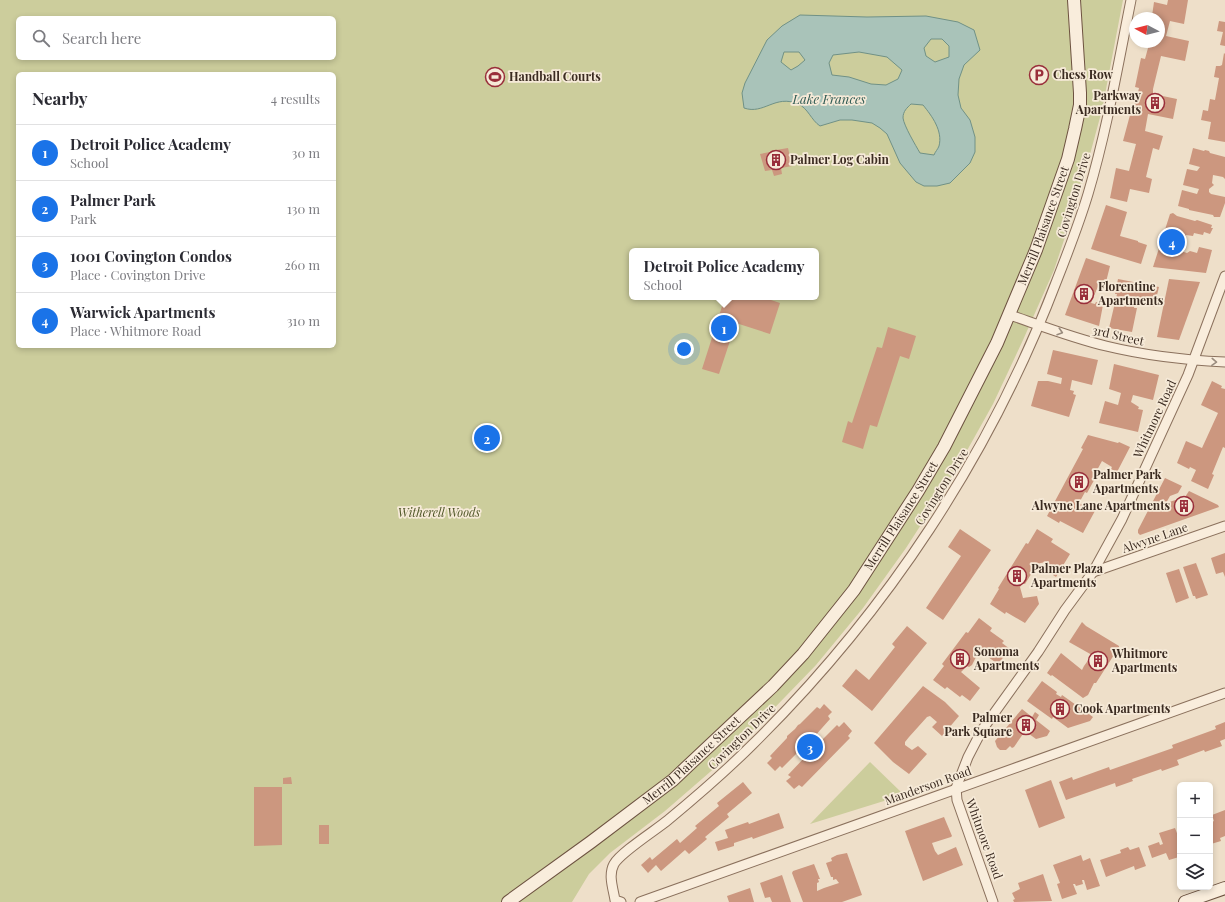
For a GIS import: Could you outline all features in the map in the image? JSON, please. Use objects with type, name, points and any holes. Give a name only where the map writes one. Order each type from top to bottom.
[{"type":"street","name":"Merrill Plaisance Street","points":[[508,902],[673,780],[773,686],[803,654],[854,590],[918,491],[962,414],[1010,315],[1036,250],[1068,159],[1080,105],[1074,0]]},
{"type":"street","name":"Covington Drive","points":[[621,902],[616,900],[611,880],[613,866],[620,857],[667,821],[710,785],[770,728],[824,670],[883,596],[945,508],[965,474],[1004,402],[1040,326],[1076,231],[1102,145],[1131,0]]},
{"type":"street","name":"Whitmore Road","points":[[993,902],[957,800],[956,788],[968,757],[982,730],[1093,572],[1122,519],[1194,361],[1225,276]]},
{"type":"street","name":"3rd Street","points":[[1010,315],[1040,326],[1106,346],[1150,355],[1194,361],[1225,362]]},
{"type":"street","name":"Alwyne Lane","points":[[1093,572],[1225,526]]},
{"type":"street","name":"Manderson Road","points":[[640,902],[1225,693]]},
{"type":"street","points":[[1186,902],[1225,888]]},
{"type":"green space","name":"Witherell Woods","points":[[0,0],[1123,0],[1102,110],[1079,195],[1054,270],[993,404],[955,472],[906,548],[863,608],[816,665],[725,759],[665,811],[610,853],[589,874],[572,902],[0,902]]},
{"type":"green space","points":[[870,762],[902,793],[900,796],[810,824]]},
{"type":"water","name":"Lake Frances","points":[[800,15],[867,17],[926,16],[958,22],[974,30],[980,50],[964,65],[959,79],[958,95],[961,108],[970,120],[975,137],[975,152],[970,163],[950,183],[937,186],[924,186],[916,182],[900,163],[887,134],[872,123],[840,120],[820,126],[801,106],[783,101],[758,109],[744,108],[742,93],[745,83],[767,40],[782,26]],"holes":[[[931,39],[942,39],[949,46],[949,57],[935,62],[926,56],[924,48]],[[784,52],[799,52],[805,60],[791,70],[781,62]],[[859,52],[887,57],[902,70],[898,79],[886,85],[871,84],[849,77],[832,75],[829,63],[833,55]],[[911,104],[923,105],[936,124],[940,140],[939,146],[934,155],[920,153],[904,122],[903,116]]]},
{"type":"building","name":"Parkway Apartments","points":[[1168,0],[1188,0],[1184,24],[1170,21],[1166,36],[1189,41],[1185,61],[1161,56],[1153,89],[1153,94],[1177,99],[1173,119],[1148,114],[1145,131],[1163,136],[1159,150],[1153,148],[1146,177],[1152,179],[1149,193],[1130,189],[1127,202],[1110,198],[1116,168],[1129,171],[1136,144],[1123,141],[1130,115],[1133,116],[1135,97],[1137,97],[1139,88],[1135,87],[1141,58],[1145,59],[1148,48],[1165,48],[1165,12],[1153,12],[1154,2],[1167,5]]},
{"type":"building","points":[[1219,21],[1225,22],[1225,46],[1220,45],[1223,32],[1217,31]]},
{"type":"building","points":[[1224,53],[1225,142],[1208,139],[1211,122],[1201,120],[1203,110],[1208,111],[1210,99],[1215,100],[1219,78],[1214,77],[1216,66],[1222,65]]},
{"type":"building","name":"Palmer Log Cabin","points":[[788,148],[792,166],[781,168],[782,174],[774,176],[772,170],[765,171],[760,154]]},
{"type":"building","points":[[1193,148],[1209,151],[1210,153],[1225,157],[1225,179],[1223,177],[1213,175],[1212,183],[1214,185],[1209,189],[1211,194],[1225,197],[1225,203],[1220,217],[1214,217],[1213,215],[1178,206],[1182,190],[1197,194],[1199,189],[1183,185],[1187,169],[1197,171],[1200,167],[1189,164]]},
{"type":"building","points":[[1106,205],[1127,212],[1120,236],[1147,245],[1141,264],[1091,249]]},
{"type":"building","points":[[1173,213],[1177,216],[1212,225],[1211,228],[1213,228],[1210,234],[1204,232],[1203,235],[1194,233],[1193,236],[1186,235],[1181,251],[1187,253],[1190,251],[1197,253],[1199,247],[1212,250],[1206,273],[1153,267],[1170,214]]},
{"type":"building","name":"Florentine Apartments","points":[[1086,258],[1110,266],[1105,286],[1099,284],[1091,303],[1095,304],[1096,302],[1103,305],[1099,326],[1065,315]]},
{"type":"building","points":[[1118,279],[1159,287],[1154,307],[1135,303],[1134,308],[1137,308],[1132,332],[1109,328],[1117,294],[1115,294]]},
{"type":"building","points":[[1169,279],[1200,282],[1179,340],[1157,337]]},
{"type":"building","points":[[724,300],[771,300],[780,303],[770,334],[736,323],[719,374],[702,369]]},
{"type":"building","points":[[888,327],[916,336],[909,359],[900,356],[877,427],[870,425],[863,449],[842,442],[848,421],[852,423],[877,347],[882,348]]},
{"type":"building","points":[[1053,350],[1098,360],[1092,385],[1072,380],[1070,390],[1074,391],[1073,394],[1076,395],[1069,417],[1031,406],[1038,381],[1048,381],[1061,384],[1062,378],[1047,374]]},
{"type":"building","points":[[1114,364],[1159,375],[1153,400],[1133,395],[1131,402],[1139,407],[1138,409],[1143,410],[1138,432],[1099,423],[1105,401],[1118,405],[1121,393],[1109,389]]},
{"type":"building","points":[[1212,381],[1222,386],[1221,388],[1225,389],[1225,448],[1223,447],[1212,474],[1214,475],[1208,489],[1191,481],[1196,470],[1190,467],[1189,469],[1177,463],[1186,441],[1202,448],[1218,413],[1201,405]]},
{"type":"building","name":"Palmer Park Apartments","points":[[1088,435],[1119,442],[1130,447],[1117,472],[1102,461],[1096,472],[1098,473],[1087,493],[1085,492],[1079,503],[1090,509],[1091,507],[1096,509],[1083,533],[1060,521],[1059,523],[1047,516],[1083,449],[1081,448]]},
{"type":"building","name":"Alwyne Lane Apartments","points":[[1165,478],[1182,486],[1178,493],[1170,496],[1166,503],[1185,497],[1189,491],[1218,505],[1219,507],[1140,535],[1138,530]]},
{"type":"building","points":[[960,529],[991,550],[943,620],[926,608],[961,556],[948,547]]},
{"type":"building","name":"Palmer Plaza Apartments","points":[[1037,529],[1053,539],[1051,542],[1070,554],[1056,577],[1053,575],[1052,571],[1048,572],[1046,562],[1035,564],[1032,570],[1033,571],[1025,584],[1023,583],[1020,587],[1023,598],[1037,596],[1039,604],[1025,623],[1006,612],[1005,614],[990,604],[999,589],[998,588],[1026,543],[1028,544]]},
{"type":"building","points":[[1225,553],[1225,577],[1223,572],[1216,574],[1211,558]]},
{"type":"building","points":[[1196,563],[1208,595],[1196,599],[1195,596],[1193,596],[1183,567]]},
{"type":"building","points":[[1179,569],[1189,598],[1176,603],[1166,573]]},
{"type":"building","name":"Sonoma Apartments","points":[[979,618],[992,628],[990,631],[1004,641],[1002,643],[1010,649],[998,664],[978,650],[972,665],[969,667],[967,666],[961,672],[980,688],[970,701],[962,695],[960,697],[947,687],[945,689],[933,680],[944,666],[942,664],[966,632],[968,633]]},
{"type":"building","name":"Whitmore Apartments","points":[[1082,622],[1119,646],[1096,683],[1094,683],[1088,695],[1083,698],[1052,675],[1051,676],[1047,673],[1061,653],[1082,670],[1092,655],[1069,642]]},
{"type":"building","points":[[907,626],[927,643],[872,711],[842,686],[856,669],[869,680],[895,647],[892,644]]},
{"type":"building","name":"Cook Apartments","points":[[1042,681],[1057,692],[1056,694],[1061,697],[1062,695],[1093,717],[1090,721],[1068,728],[1053,717],[1052,719],[1027,701]]},
{"type":"building","points":[[923,686],[945,702],[959,716],[942,736],[932,727],[937,722],[930,716],[927,717],[909,737],[905,742],[905,745],[912,750],[918,746],[927,754],[909,774],[893,762],[874,743]]},
{"type":"building","points":[[824,704],[832,712],[828,716],[830,719],[814,737],[820,742],[837,725],[839,727],[844,722],[852,731],[848,736],[850,738],[802,787],[799,785],[794,789],[786,781],[791,777],[788,775],[805,757],[799,751],[782,768],[780,766],[775,771],[767,763],[772,758],[770,756],[787,738],[787,736],[817,707],[820,709]]},
{"type":"building","name":"Palmer Park Square","points":[[1022,709],[1032,717],[1035,712],[1039,715],[1036,720],[1050,731],[1047,736],[1036,739],[1025,731],[1014,747],[1012,748],[1010,746],[1006,750],[1000,750],[995,741]]},
{"type":"building","points":[[1225,722],[1225,739],[1220,741],[1222,746],[1205,752],[1204,750],[1177,760],[1179,765],[1162,771],[1161,769],[1132,779],[1133,781],[1116,787],[1115,783],[1066,800],[1059,782],[1072,777],[1073,780],[1109,767],[1110,770],[1173,748],[1172,745],[1216,729],[1215,726]]},
{"type":"building","points":[[291,777],[292,784],[283,784],[283,778]]},
{"type":"building","points":[[1051,780],[1065,818],[1039,828],[1025,790]]},
{"type":"building","points":[[743,782],[752,793],[727,814],[729,817],[705,837],[707,839],[689,854],[685,850],[661,871],[656,865],[648,873],[641,865],[650,857],[652,860],[677,839],[680,843],[697,828],[695,826],[719,806],[717,803]]},
{"type":"building","points":[[254,787],[282,787],[282,845],[254,846]]},
{"type":"building","points":[[1225,810],[1225,836],[1220,838],[1221,841],[1213,843],[1214,821],[1213,815]]},
{"type":"building","points":[[779,813],[784,828],[753,839],[752,837],[734,843],[734,846],[718,851],[715,842],[728,838],[725,830],[748,822],[749,824]]},
{"type":"building","points":[[944,817],[952,836],[932,843],[935,851],[938,855],[956,847],[963,865],[923,881],[905,831]]},
{"type":"building","points":[[319,825],[329,825],[329,844],[319,844]]},
{"type":"building","points":[[1175,828],[1177,833],[1177,858],[1169,860],[1166,853],[1152,858],[1148,846],[1159,842],[1160,845],[1163,844],[1159,833]]},
{"type":"building","points":[[1128,847],[1130,850],[1139,847],[1146,866],[1135,870],[1134,866],[1106,877],[1100,860],[1121,853],[1120,850]]},
{"type":"building","points":[[847,853],[862,895],[842,902],[803,902],[792,873],[793,871],[814,864],[820,879],[818,879],[819,882],[817,883],[817,891],[839,883],[836,879],[833,880],[833,877],[831,877],[826,863],[832,861],[831,858],[837,855]]},
{"type":"building","points":[[1081,855],[1083,861],[1090,858],[1100,886],[1087,890],[1084,880],[1082,880],[1083,884],[1076,886],[1073,884],[1077,894],[1062,899],[1057,884],[1060,883],[1053,865]]},
{"type":"building","points":[[1043,874],[1052,901],[1014,902],[1013,900],[1015,899],[1012,893],[1020,889],[1018,883]]},
{"type":"building","points":[[782,875],[791,902],[772,902],[770,897],[765,898],[760,883]]},
{"type":"building","points":[[750,888],[754,902],[729,902],[727,896]]},
{"type":"place","name":"Chess Row","points":[[1039,75]]},
{"type":"place","name":"Handball Courts","points":[[495,77]]},
{"type":"place","name":"Parkway Apartments","points":[[1155,103]]},
{"type":"place","name":"Palmer Log Cabin","points":[[776,160]]},
{"type":"place","name":"Warwick Apartments","points":[[1172,242]]},
{"type":"place","name":"Florentine Apartments","points":[[1084,294]]},
{"type":"place","name":"Detroit Police Academy","points":[[724,328]]},
{"type":"place","name":"Palmer Park","points":[[487,438]]},
{"type":"place","name":"Palmer Park Apartments","points":[[1079,482]]},
{"type":"place","name":"Alwyne Lane Apartments","points":[[1184,506]]},
{"type":"place","name":"Palmer Plaza Apartments","points":[[1017,576]]},
{"type":"place","name":"Sonoma Apartments","points":[[960,659]]},
{"type":"place","name":"Whitmore Apartments","points":[[1098,661]]},
{"type":"place","name":"Cook Apartments","points":[[1060,709]]},
{"type":"place","name":"Palmer Park Square","points":[[1026,725]]},
{"type":"place","name":"1001 Covington Condos","points":[[810,747]]}]
